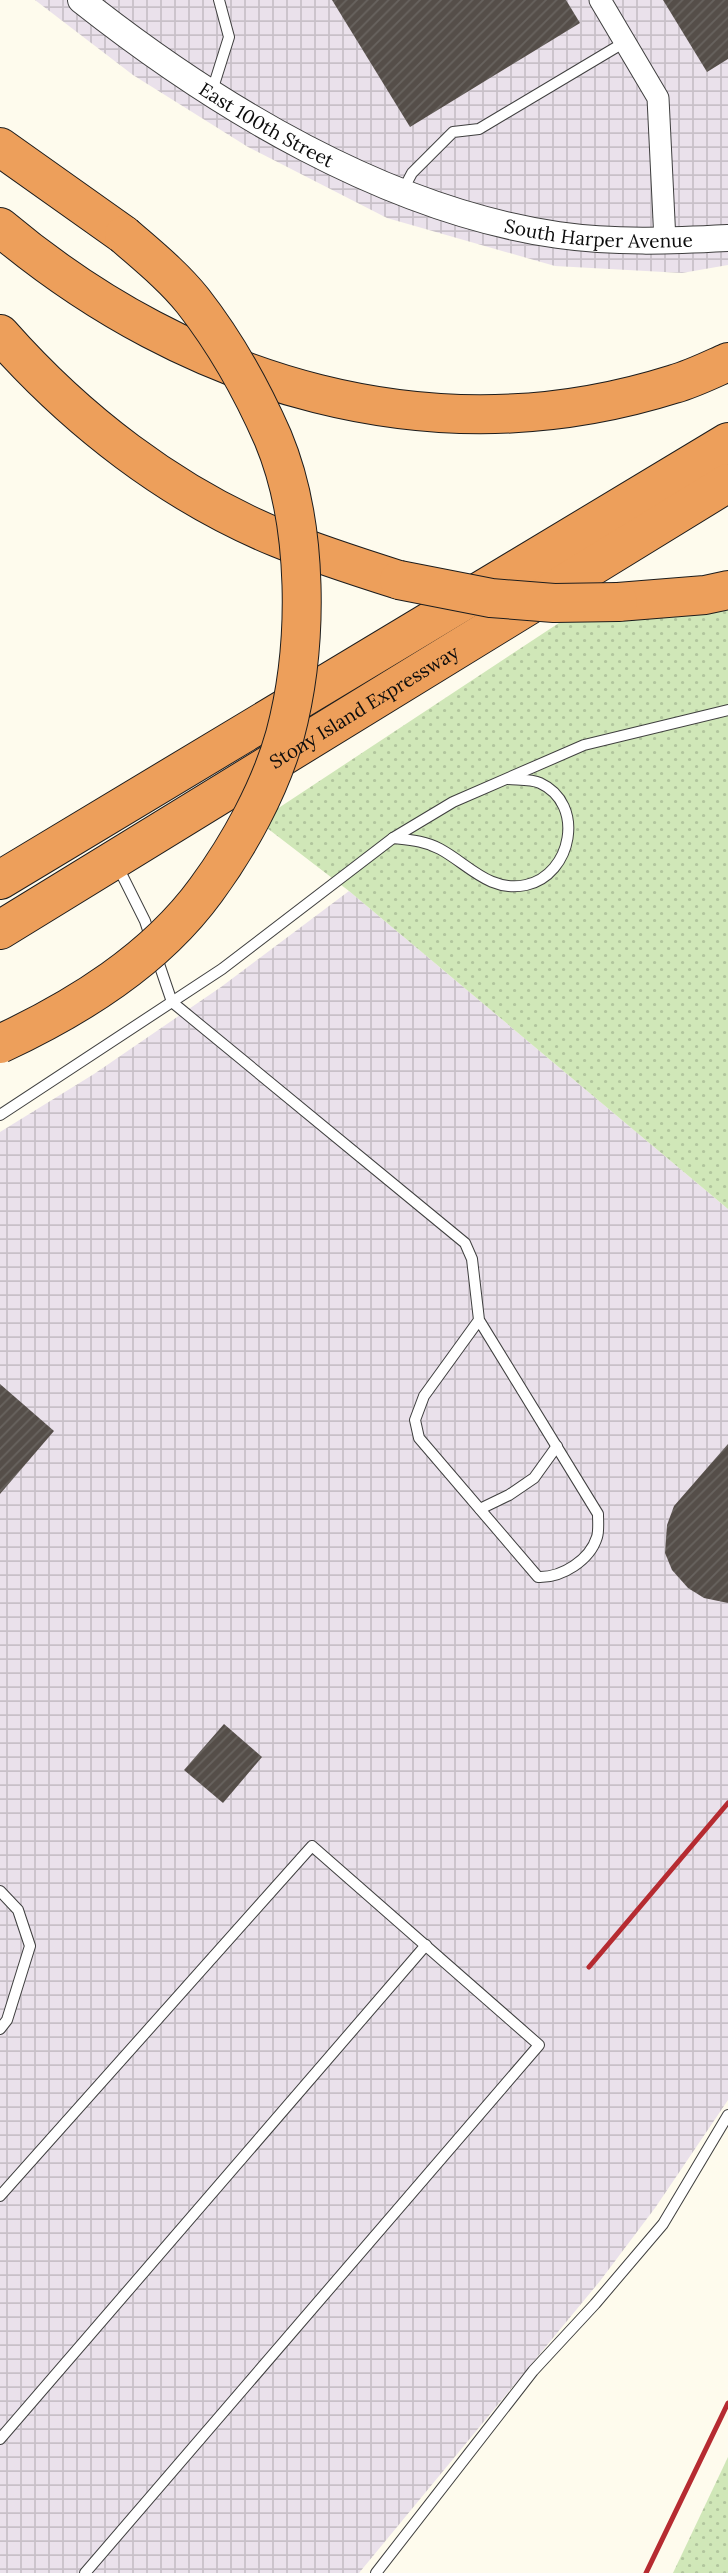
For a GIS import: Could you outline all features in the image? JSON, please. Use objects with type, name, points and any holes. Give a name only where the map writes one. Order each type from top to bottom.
[{"type":"highway","points":[[0,147],[124,235],[162,268],[192,300],[222,342],[274,440],[290,498],[300,559],[302,614],[296,677],[285,736],[266,786],[239,839],[205,891],[167,933],[106,986],[67,1010],[0,1044]]},
{"type":"highway","points":[[0,227],[95,297],[199,353],[260,377],[368,406],[420,413],[523,414],[626,398],[676,384],[728,362]]},
{"type":"highway","points":[[0,334],[71,405],[151,469],[198,499],[275,537],[329,558],[399,579],[491,598],[554,603],[618,602],[705,595],[728,590]]},
{"type":"highway","name":"Stony Island Expressway","points":[[0,880],[728,442]]},
{"type":"highway","name":"Stony Island Expressway","points":[[0,930],[728,483]]},
{"type":"highway","points":[[0,851],[109,792],[181,770]]},
{"type":"street","name":"East 100th Street","points":[[81,0],[137,44],[211,94],[279,135],[403,192],[471,215]]},
{"type":"street","points":[[600,0],[658,98],[665,241]]},
{"type":"street","name":"South Harper Avenue","points":[[471,215],[558,235],[665,241],[728,237]]},
{"type":"lane","points":[[211,94],[229,37],[219,0]]},
{"type":"lane","points":[[403,192],[412,173],[453,132],[479,129],[625,42]]},
{"type":"lane","points":[[0,1115],[222,969],[393,838],[453,802],[584,745],[728,710]]},
{"type":"lane","points":[[393,838],[420,841],[439,848],[482,878],[505,886],[526,885],[548,876],[564,856],[569,835],[565,811],[556,795],[539,782],[506,779]]},
{"type":"lane","points":[[114,860],[145,921],[172,1002],[465,1243],[472,1259],[479,1320],[598,1514],[598,1536],[589,1554],[551,1578],[538,1577],[419,1438],[415,1420],[424,1396],[479,1320]]},
{"type":"lane","points":[[480,1509],[509,1495],[534,1478],[557,1446]]},
{"type":"lane","points":[[0,2196],[312,1846],[539,2045],[85,2573]]},
{"type":"lane","points":[[0,1891],[18,1910],[30,1946],[7,2020],[0,2029]]},
{"type":"lane","points":[[0,2438],[426,1945]]},
{"type":"lane","points":[[376,2573],[534,2371],[663,2224],[728,2116]]},
{"type":"shaded area","points":[[35,0],[728,0],[728,265],[682,273],[555,266],[387,218],[248,147],[133,75]]},
{"type":"shaded area","points":[[349,891],[728,1209],[728,2100],[655,2208],[600,2281],[359,2573],[0,2573],[0,1132],[94,1074],[221,987]]},
{"type":"green space","points":[[728,608],[728,1209],[349,891],[267,828],[277,809],[565,619],[634,620]]},
{"type":"green space","points":[[728,2457],[728,2573],[673,2573]]},
{"type":"building","points":[[332,0],[566,0],[580,23],[410,127]]},
{"type":"building","points":[[663,0],[728,0],[728,59],[707,72]]},
{"type":"building","points":[[0,1384],[54,1431],[0,1494]]},
{"type":"building","points":[[728,1444],[728,1603],[704,1598],[688,1588],[672,1570],[665,1553],[667,1525],[674,1506]]},
{"type":"building","points":[[224,1724],[262,1757],[223,1803],[184,1770]]},
{"type":"railway","points":[[589,1967],[728,1803]]},
{"type":"railway","points":[[646,2573],[728,2403]]}]
